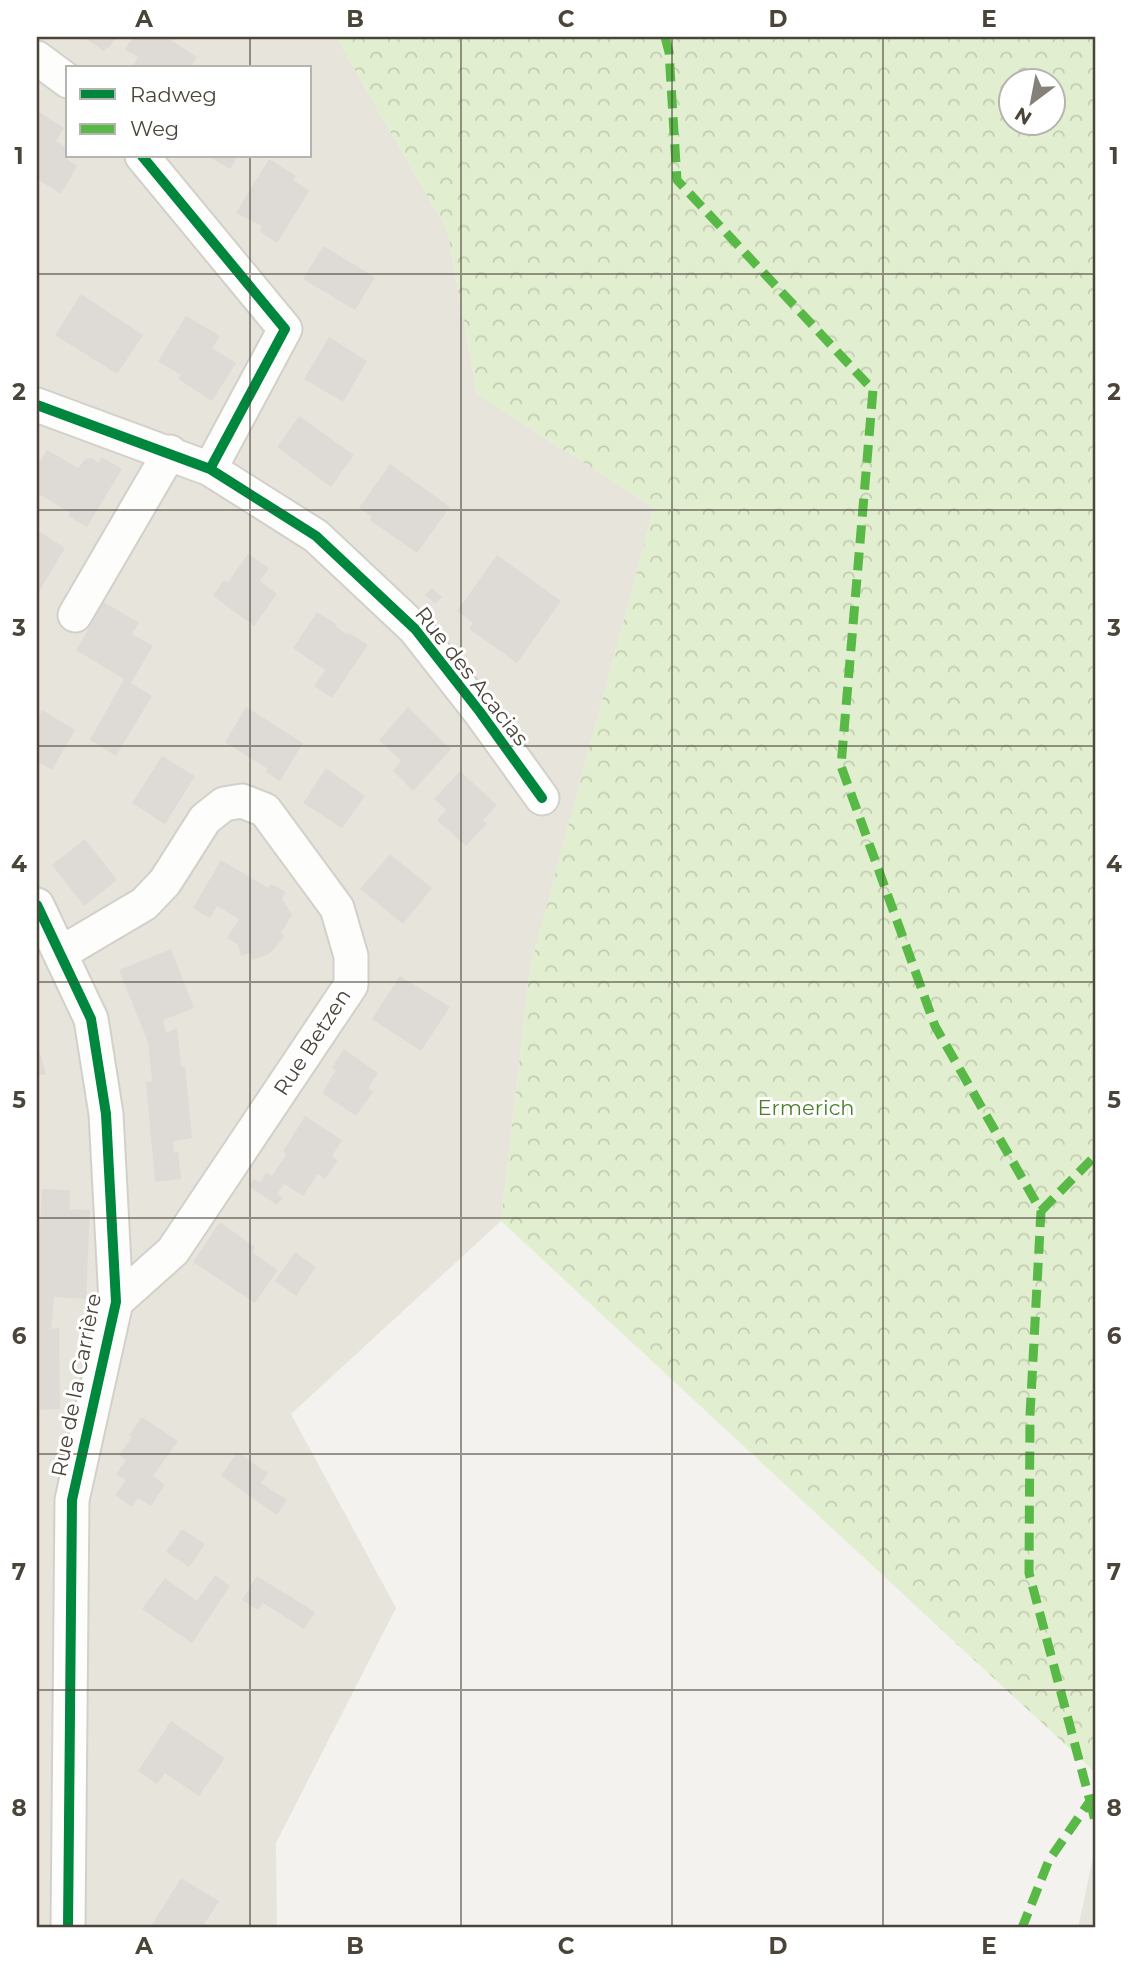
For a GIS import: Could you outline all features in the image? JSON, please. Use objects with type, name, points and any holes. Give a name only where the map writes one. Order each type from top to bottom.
[{"type":"street","points":[[37,58],[66,79]]},
{"type":"street","points":[[144,158],[285,329],[210,469]]},
{"type":"street","name":"Rue des Acacias","points":[[37,405],[210,469],[316,536],[415,629],[480,712],[542,798]]},
{"type":"street","points":[[75,615],[170,453]]},
{"type":"street","name":"Rue Betzen","points":[[61,954],[145,904],[165,881],[205,819],[224,804],[242,800],[265,810],[337,908],[351,956],[351,985],[173,1251],[116,1302]]},
{"type":"street","name":"Rue de la Carrière","points":[[37,905],[91,1018],[106,1114],[116,1302],[72,1500],[68,1928]]},
{"type":"shaded area","points":[[37,37],[336,37],[447,230],[477,394],[654,508],[530,968],[501,1221],[291,1414],[396,1608],[276,1843],[277,1928],[37,1928]]},
{"type":"shaded area","points":[[1096,1843],[1096,1928],[1078,1928]]},
{"type":"green space","name":"Ermerich","points":[[336,37],[1096,37],[1096,1773],[501,1221],[530,968],[654,508],[477,394],[447,230]]},
{"type":"building","points":[[83,37],[116,37],[104,51]]},
{"type":"building","points":[[133,37],[166,37],[197,57],[191,66],[133,66],[138,57],[125,49]]},
{"type":"building","points":[[37,111],[64,128],[56,141],[66,147],[64,157],[77,166],[61,194],[37,179]]},
{"type":"building","points":[[211,158],[237,158],[230,169]]},
{"type":"building","points":[[269,159],[296,176],[293,180],[309,191],[277,243],[259,231],[262,226],[236,213]]},
{"type":"building","points":[[323,246],[375,277],[355,310],[303,279]]},
{"type":"building","points":[[81,294],[143,335],[117,374],[55,335]]},
{"type":"building","points":[[186,316],[220,336],[212,348],[236,363],[212,401],[178,379],[181,375],[158,361]]},
{"type":"building","points":[[329,337],[367,361],[343,402],[304,379]]},
{"type":"building","points":[[299,416],[354,455],[331,487],[277,447]]},
{"type":"building","points":[[47,450],[78,468],[85,459],[92,458],[98,463],[102,457],[122,469],[87,527],[37,493],[37,466]]},
{"type":"building","points":[[390,464],[450,507],[417,553],[370,520],[372,517],[359,508]]},
{"type":"building","points":[[37,530],[65,548],[37,595]]},
{"type":"building","points":[[248,554],[269,568],[260,581],[277,594],[254,626],[213,596],[224,580],[228,582]]},
{"type":"building","points":[[497,555],[561,601],[517,663],[469,629],[473,623],[457,611]]},
{"type":"building","points":[[432,588],[442,597],[435,604],[425,595]]},
{"type":"building","points":[[104,602],[139,623],[132,634],[153,646],[131,683],[152,696],[116,756],[90,740],[124,679],[76,650]]},
{"type":"building","points":[[317,612],[346,634],[349,633],[368,645],[332,698],[314,686],[325,670],[293,648]]},
{"type":"building","points":[[246,707],[303,743],[280,781],[266,772],[268,769],[225,742]]},
{"type":"building","points":[[408,707],[451,749],[413,791],[393,771],[401,761],[379,740]]},
{"type":"building","points":[[42,710],[75,730],[52,770],[37,761],[37,720]]},
{"type":"building","points":[[162,756],[195,776],[165,824],[132,803]]},
{"type":"building","points":[[326,768],[365,796],[342,828],[303,803]]},
{"type":"building","points":[[460,771],[497,805],[483,820],[487,824],[466,846],[437,820],[446,810],[434,799]]},
{"type":"building","points":[[85,839],[117,880],[84,906],[52,865]]},
{"type":"building","points":[[390,854],[432,888],[403,924],[360,889]]},
{"type":"building","points":[[221,860],[268,888],[271,884],[286,892],[282,898],[292,915],[281,933],[285,936],[269,954],[252,960],[250,953],[241,956],[238,945],[227,938],[239,919],[217,906],[210,918],[193,908]]},
{"type":"building","points":[[171,949],[194,1008],[163,1020],[166,1033],[177,1028],[181,1067],[185,1066],[192,1138],[173,1141],[174,1153],[178,1152],[181,1179],[155,1182],[146,1082],[152,1081],[148,1042],[119,970]]},
{"type":"building","points":[[400,976],[450,1007],[421,1051],[372,1019]]},
{"type":"building","points":[[344,1049],[378,1073],[368,1088],[373,1092],[356,1116],[322,1093],[336,1070],[332,1067]]},
{"type":"building","points":[[37,1053],[40,1053],[46,1074],[37,1076]]},
{"type":"building","points":[[305,1116],[342,1140],[332,1156],[338,1160],[325,1179],[318,1174],[303,1196],[284,1184],[277,1194],[283,1198],[277,1205],[249,1186],[254,1179],[260,1182],[266,1173],[272,1176],[286,1154],[283,1151]]},
{"type":"building","points":[[42,1189],[70,1190],[70,1209],[90,1210],[86,1299],[54,1297],[51,1329],[59,1328],[60,1409],[37,1410],[37,1284]]},
{"type":"building","points":[[220,1222],[255,1247],[252,1252],[278,1270],[255,1303],[193,1262]]},
{"type":"building","points":[[295,1252],[316,1267],[296,1296],[275,1281]]},
{"type":"building","points":[[142,1417],[178,1441],[153,1476],[165,1485],[151,1506],[138,1498],[132,1507],[115,1495],[126,1480],[116,1474],[126,1460],[119,1455]]},
{"type":"building","points":[[237,1452],[268,1473],[261,1483],[287,1500],[277,1515],[221,1476]]},
{"type":"building","points":[[182,1529],[205,1544],[189,1567],[166,1552]]},
{"type":"building","points":[[215,1575],[230,1586],[192,1643],[142,1609],[165,1578],[197,1601]]},
{"type":"building","points":[[257,1576],[315,1612],[304,1629],[263,1603],[258,1610],[242,1600]]},
{"type":"building","points":[[171,1721],[225,1758],[199,1796],[165,1773],[157,1784],[138,1771]]},
{"type":"building","points":[[181,1878],[219,1901],[202,1928],[150,1928]]},
{"type":"marked path","points":[[665,37],[669,52],[677,180],[873,390],[841,766],[935,1026],[1041,1211],[1030,1415],[1029,1573],[1090,1801],[1049,1860],[1022,1928]]},
{"type":"marked path","points":[[1041,1211],[1096,1155]]},
{"type":"marked path","points":[[1090,1801],[1096,1825]]},
{"type":"cycle path","points":[[144,158],[285,329],[210,469]]},
{"type":"cycle path","points":[[37,405],[210,469],[316,536],[415,629],[480,712],[542,798]]},
{"type":"cycle path","points":[[37,905],[91,1019],[106,1114],[116,1302],[72,1500],[68,1928]]}]
